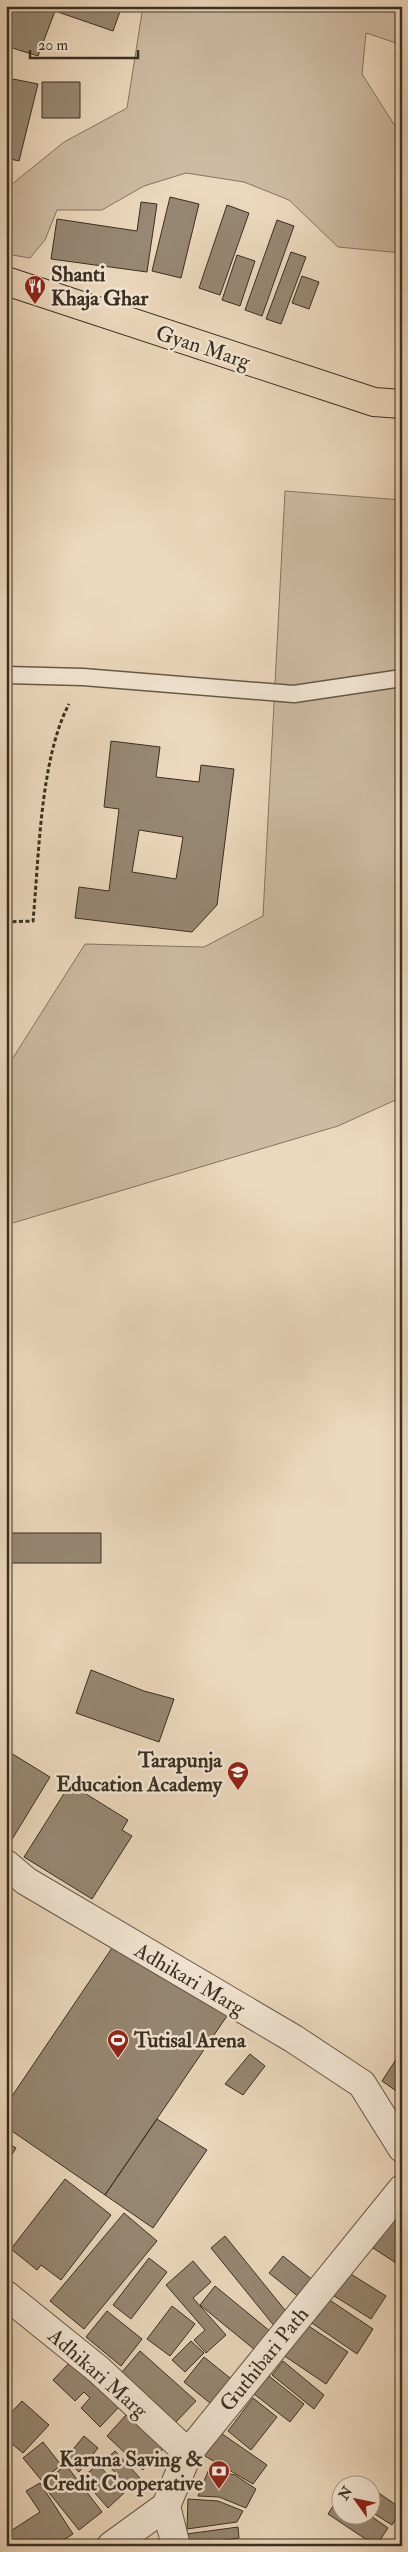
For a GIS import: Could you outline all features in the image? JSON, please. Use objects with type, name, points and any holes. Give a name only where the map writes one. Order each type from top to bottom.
[{"type":"main road","name":"Gyan Marg","points":[[6,281],[374,402],[402,404]]},
{"type":"street","name":"Adhikari Marg","points":[[6,1864],[34,1886],[294,2040],[362,2084],[402,2148]]},
{"type":"street","name":"Guthibari Path","points":[[166,2506],[188,2453],[402,2189]]},
{"type":"street","name":"Adhikari Marg","points":[[6,2295],[99,2370],[188,2453]]},
{"type":"street","points":[[112,2546],[166,2506],[176,2546]]},
{"type":"lane","points":[[6,675],[83,677],[294,694],[402,678]]},
{"type":"path","points":[[6,922],[33,921],[44,796],[60,722],[83,677]]},
{"type":"shaded area","points":[[143,6],[402,6],[402,45],[366,33],[362,74],[402,137],[402,253],[338,247],[289,200],[244,182],[186,173],[144,186],[102,210],[57,210],[45,240],[30,258],[6,254],[6,189],[64,142],[127,108]]},
{"type":"shaded area","points":[[285,491],[402,500],[402,1097],[338,1126],[6,1225],[6,1069],[85,944],[204,947],[263,916]]},
{"type":"building","points":[[6,6],[122,6],[113,31],[55,11],[38,56],[6,46]]},
{"type":"building","points":[[13,79],[38,84],[19,161],[6,158],[6,106]]},
{"type":"building","points":[[42,82],[80,82],[80,118],[42,118]]},
{"type":"building","points":[[170,197],[199,204],[181,278],[152,271]]},
{"type":"building","points":[[141,202],[157,204],[147,272],[51,259],[57,219],[137,231]]},
{"type":"building","points":[[227,205],[249,213],[220,295],[199,288]]},
{"type":"building","points":[[277,220],[294,226],[262,316],[245,310]]},
{"type":"building","points":[[291,252],[306,257],[281,324],[266,319]]},
{"type":"building","points":[[237,255],[255,261],[240,306],[222,300]]},
{"type":"building","points":[[302,276],[319,282],[309,309],[292,303]]},
{"type":"building","points":[[111,741],[160,747],[156,777],[199,782],[201,765],[234,769],[217,905],[192,932],[75,918],[79,887],[109,891],[119,809],[104,807]],"holes":[[[139,830],[183,837],[176,879],[132,872]]]},
{"type":"building","points":[[6,1533],[101,1533],[101,1563],[6,1563]]},
{"type":"building","points":[[91,1670],[144,1691],[174,1699],[159,1742],[76,1713]]},
{"type":"building","points":[[6,1750],[50,1777],[11,1841],[6,1839]]},
{"type":"building","points":[[70,1784],[128,1820],[122,1830],[132,1836],[92,1899],[24,1857]]},
{"type":"building","name":"Tutisal Arena","points":[[114,1945],[229,2013],[105,2195],[6,2127],[6,2105]]},
{"type":"building","points":[[250,2054],[265,2066],[243,2095],[225,2084]]},
{"type":"building","points":[[397,2058],[402,2061],[402,2095],[382,2081]]},
{"type":"building","points":[[157,2119],[207,2150],[153,2228],[105,2195]]},
{"type":"building","points":[[6,2142],[16,2148],[6,2164]]},
{"type":"building","points":[[65,2179],[111,2215],[61,2280],[41,2265],[37,2270],[11,2249]]},
{"type":"building","points":[[399,2210],[402,2212],[402,2267],[373,2248]]},
{"type":"building","points":[[124,2213],[157,2241],[84,2329],[50,2301]]},
{"type":"building","points":[[225,2236],[289,2315],[275,2327],[211,2248]]},
{"type":"building","points":[[283,2256],[314,2281],[300,2298],[269,2273]]},
{"type":"building","points":[[149,2258],[167,2272],[131,2319],[113,2305]]},
{"type":"building","points":[[193,2261],[211,2282],[193,2298],[226,2335],[206,2353],[194,2340],[205,2330],[166,2285]]},
{"type":"building","points":[[346,2271],[386,2296],[371,2319],[331,2294]]},
{"type":"building","points":[[215,2286],[271,2332],[255,2350],[200,2305]]},
{"type":"building","points":[[328,2299],[373,2329],[357,2354],[312,2323]]},
{"type":"building","points":[[172,2306],[195,2324],[170,2356],[147,2339]]},
{"type":"building","points":[[107,2311],[142,2339],[121,2366],[86,2337]]},
{"type":"building","points":[[304,2323],[348,2352],[326,2384],[283,2355]]},
{"type":"building","points":[[191,2341],[204,2353],[185,2372],[172,2360]]},
{"type":"building","points":[[140,2351],[196,2401],[175,2423],[122,2372]]},
{"type":"building","points":[[204,2357],[235,2382],[215,2407],[184,2382]]},
{"type":"building","points":[[71,2361],[119,2407],[100,2427],[81,2408],[90,2398],[84,2392],[75,2401],[53,2380]]},
{"type":"building","points":[[283,2361],[324,2395],[314,2409],[272,2375]]},
{"type":"building","points":[[269,2376],[304,2404],[290,2422],[254,2394]]},
{"type":"building","points":[[253,2398],[277,2417],[251,2450],[228,2431]]},
{"type":"building","points":[[22,2401],[49,2425],[23,2453],[6,2439],[6,2418]]},
{"type":"building","points":[[126,2415],[163,2449],[143,2470],[107,2436]]},
{"type":"building","points":[[215,2429],[267,2465],[253,2484],[198,2452]]},
{"type":"building","points":[[84,2436],[98,2448],[79,2472],[65,2459]]},
{"type":"building","points":[[43,2442],[61,2465],[42,2481],[23,2458]]},
{"type":"building","points":[[115,2451],[140,2478],[130,2488],[104,2461]]},
{"type":"building","points":[[98,2464],[124,2493],[108,2508],[82,2478]]},
{"type":"building","points":[[66,2465],[102,2512],[79,2530],[42,2484]]},
{"type":"building","points":[[209,2469],[235,2475],[256,2489],[246,2508],[219,2497],[198,2496]]},
{"type":"building","points":[[40,2483],[73,2534],[54,2546],[6,2546],[6,2527],[9,2532],[40,2512],[26,2491]]},
{"type":"building","points":[[380,2494],[402,2509],[392,2525],[380,2517]]},
{"type":"building","points":[[188,2499],[218,2501],[243,2511],[237,2522],[187,2529]]},
{"type":"building","points":[[380,2522],[388,2528],[376,2546],[343,2524],[380,2524]]},
{"type":"building","points":[[238,2527],[239,2538],[185,2546],[179,2535]]},
{"type":"building","points":[[239,2542],[242,2546],[218,2546]]},
{"type":"place","name":"Shanti Khaja Ghar","points":[[35,305]]},
{"type":"place","name":"Tarapunja Education Academy","points":[[238,1791]]},
{"type":"place","name":"Tutisal Arena","points":[[118,2059]]},
{"type":"place","name":"Karuna Saving & Credit Cooperative","points":[[219,2490]]}]
